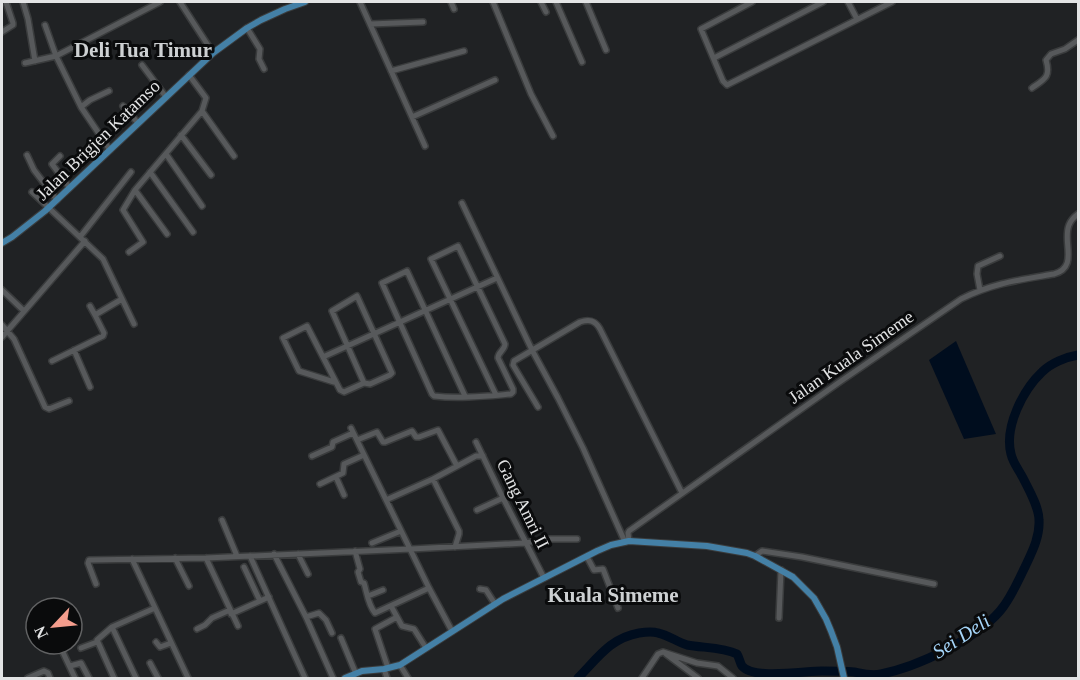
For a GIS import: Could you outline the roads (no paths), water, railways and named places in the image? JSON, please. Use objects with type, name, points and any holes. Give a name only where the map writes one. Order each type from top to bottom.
[{"type":"main road","name":"Jalan Brigjen Katamso","points":[[2,243],[57,200],[213,53],[248,28],[285,9],[305,2]]},
{"type":"main road","points":[[345,678],[369,669],[400,664],[495,604],[604,548],[627,542],[706,546],[747,553],[793,577],[814,598],[826,619],[837,647],[844,678]]},
{"type":"street","points":[[2,32],[13,25],[6,2]]},
{"type":"street","points":[[23,2],[35,61]]},
{"type":"street","points":[[25,63],[56,56],[160,2]]},
{"type":"street","points":[[180,2],[213,53]]},
{"type":"street","points":[[360,2],[425,146]]},
{"type":"street","points":[[451,2],[454,9]]},
{"type":"street","points":[[493,2],[531,94],[553,136]]},
{"type":"street","points":[[541,2],[546,12]]},
{"type":"street","points":[[556,2],[582,62]]},
{"type":"street","points":[[586,2],[606,50]]},
{"type":"street","points":[[752,2],[702,28],[726,84],[892,2]]},
{"type":"street","points":[[714,58],[823,2]]},
{"type":"street","points":[[848,2],[857,19]]},
{"type":"street","points":[[370,24],[423,22]]},
{"type":"street","points":[[45,25],[56,56],[81,107],[110,150]]},
{"type":"street","points":[[248,28],[260,49],[260,61],[264,69]]},
{"type":"street","points":[[1032,88],[1045,79],[1047,58],[1050,54],[1065,49],[1078,40]]},
{"type":"street","points":[[391,71],[464,51]]},
{"type":"street","points":[[142,65],[165,96]]},
{"type":"street","points":[[129,252],[143,242],[123,210],[135,190],[202,111],[206,98],[189,75]]},
{"type":"street","points":[[412,117],[495,80]]},
{"type":"street","points":[[81,107],[109,91]]},
{"type":"street","points":[[123,106],[138,123]]},
{"type":"street","points":[[202,111],[234,156]]},
{"type":"street","points":[[181,135],[211,176]]},
{"type":"street","points":[[165,154],[202,206]]},
{"type":"street","points":[[27,155],[34,170],[57,200]]},
{"type":"street","points":[[60,156],[52,164],[69,187]]},
{"type":"street","points":[[2,337],[82,239],[131,172]]},
{"type":"street","points":[[150,172],[193,232]]},
{"type":"street","points":[[135,190],[167,234]]},
{"type":"street","points":[[32,192],[104,259],[134,324]]},
{"type":"street","points":[[462,203],[627,542]]},
{"type":"street","name":"Jalan Kuala Simeme","points":[[627,542],[629,531],[682,492],[961,299],[999,284],[1054,274],[1063,270],[1067,264],[1067,229],[1072,219],[1078,214]]},
{"type":"street","points":[[465,396],[407,270],[382,283],[432,394],[465,396],[496,395],[512,394],[513,390],[498,358],[505,344],[460,247],[457,246],[431,259],[496,395]]},
{"type":"street","points":[[980,290],[976,274],[978,266],[1000,256]]},
{"type":"street","points":[[323,357],[497,278]]},
{"type":"street","points":[[2,290],[24,311]]},
{"type":"street","points":[[334,382],[299,371],[283,340],[307,326],[334,382],[344,392],[392,374],[357,296],[332,311],[364,383]]},
{"type":"street","points":[[94,315],[122,298]]},
{"type":"street","points":[[52,361],[104,335],[90,306]]},
{"type":"street","points":[[538,407],[513,363],[514,361],[580,322],[587,320],[594,322],[600,328],[682,492]]},
{"type":"street","points":[[2,325],[14,339],[45,407],[49,409],[69,401]]},
{"type":"street","points":[[74,350],[90,387]]},
{"type":"street","points":[[312,456],[332,447],[333,442],[352,430],[452,631]]},
{"type":"street","points":[[357,440],[377,432],[385,442],[412,431],[416,437],[419,437],[438,430],[457,466]]},
{"type":"street","name":"Gang Amri II","points":[[476,442],[544,578]]},
{"type":"street","points":[[320,484],[344,472],[342,466],[364,455]]},
{"type":"street","points":[[386,500],[476,456],[483,456]]},
{"type":"street","points":[[336,477],[344,495]]},
{"type":"street","points":[[433,479],[459,531],[455,547]]},
{"type":"street","points":[[477,510],[502,498]]},
{"type":"street","points":[[222,520],[237,556]]},
{"type":"street","points":[[372,543],[401,531]]},
{"type":"street","points":[[96,584],[89,560],[206,558],[525,543],[550,538],[577,539]]},
{"type":"street","points":[[355,551],[361,582],[364,583],[375,613],[429,588]]},
{"type":"street","points":[[755,556],[762,551],[802,557],[934,584]]},
{"type":"street","points":[[298,554],[308,574]]},
{"type":"street","points":[[250,555],[305,678]]},
{"type":"street","points":[[274,555],[306,617],[333,678]]},
{"type":"street","points":[[587,556],[594,570],[603,569],[618,608]]},
{"type":"street","points":[[175,558],[189,586]]},
{"type":"street","points":[[206,558],[238,626]]},
{"type":"street","points":[[132,559],[188,678]]},
{"type":"street","points":[[244,567],[260,601]]},
{"type":"street","points":[[779,618],[781,570]]},
{"type":"street","points":[[480,589],[485,589],[495,604]]},
{"type":"street","points":[[368,596],[383,590]]},
{"type":"street","points":[[197,629],[212,618],[269,597]]},
{"type":"street","points":[[391,606],[403,627],[414,629],[426,648]]},
{"type":"street","points":[[84,647],[97,642],[112,627],[155,608]]},
{"type":"street","points":[[306,617],[319,613],[326,620],[332,633]]},
{"type":"street","points":[[387,678],[375,629],[397,617]]},
{"type":"street","points":[[112,627],[136,678]]},
{"type":"street","points":[[341,638],[356,674]]},
{"type":"street","points":[[97,642],[114,678]]},
{"type":"street","points":[[156,642],[160,647],[171,644]]},
{"type":"street","points":[[663,652],[698,678]]},
{"type":"street","points":[[653,678],[644,676],[658,654],[663,652],[697,663],[718,666],[733,678]]},
{"type":"street","points":[[65,656],[75,678]]},
{"type":"street","points":[[70,666],[81,663],[89,678]]},
{"type":"street","points":[[150,663],[158,678]]},
{"type":"street","points":[[400,664],[408,678]]},
{"type":"street","points":[[28,678],[44,671],[50,678]]},
{"type":"water","points":[[956,341],[996,434],[964,439],[929,360]]},
{"type":"waterway","name":"Sei Deli","points":[[578,678],[612,644],[620,639],[644,632],[662,634],[687,645],[737,654],[742,666],[757,673],[838,671],[874,675],[928,658],[976,632],[1000,611],[1007,601],[1030,556],[1038,532],[1039,515],[1036,504],[1011,454],[1010,432],[1017,410],[1028,389],[1042,372],[1059,361],[1078,355]]},
{"type":"district","name":"Deli Tua Timur","points":[[143,50]]},
{"type":"district","name":"Kuala Simeme","points":[[613,595]]}]
